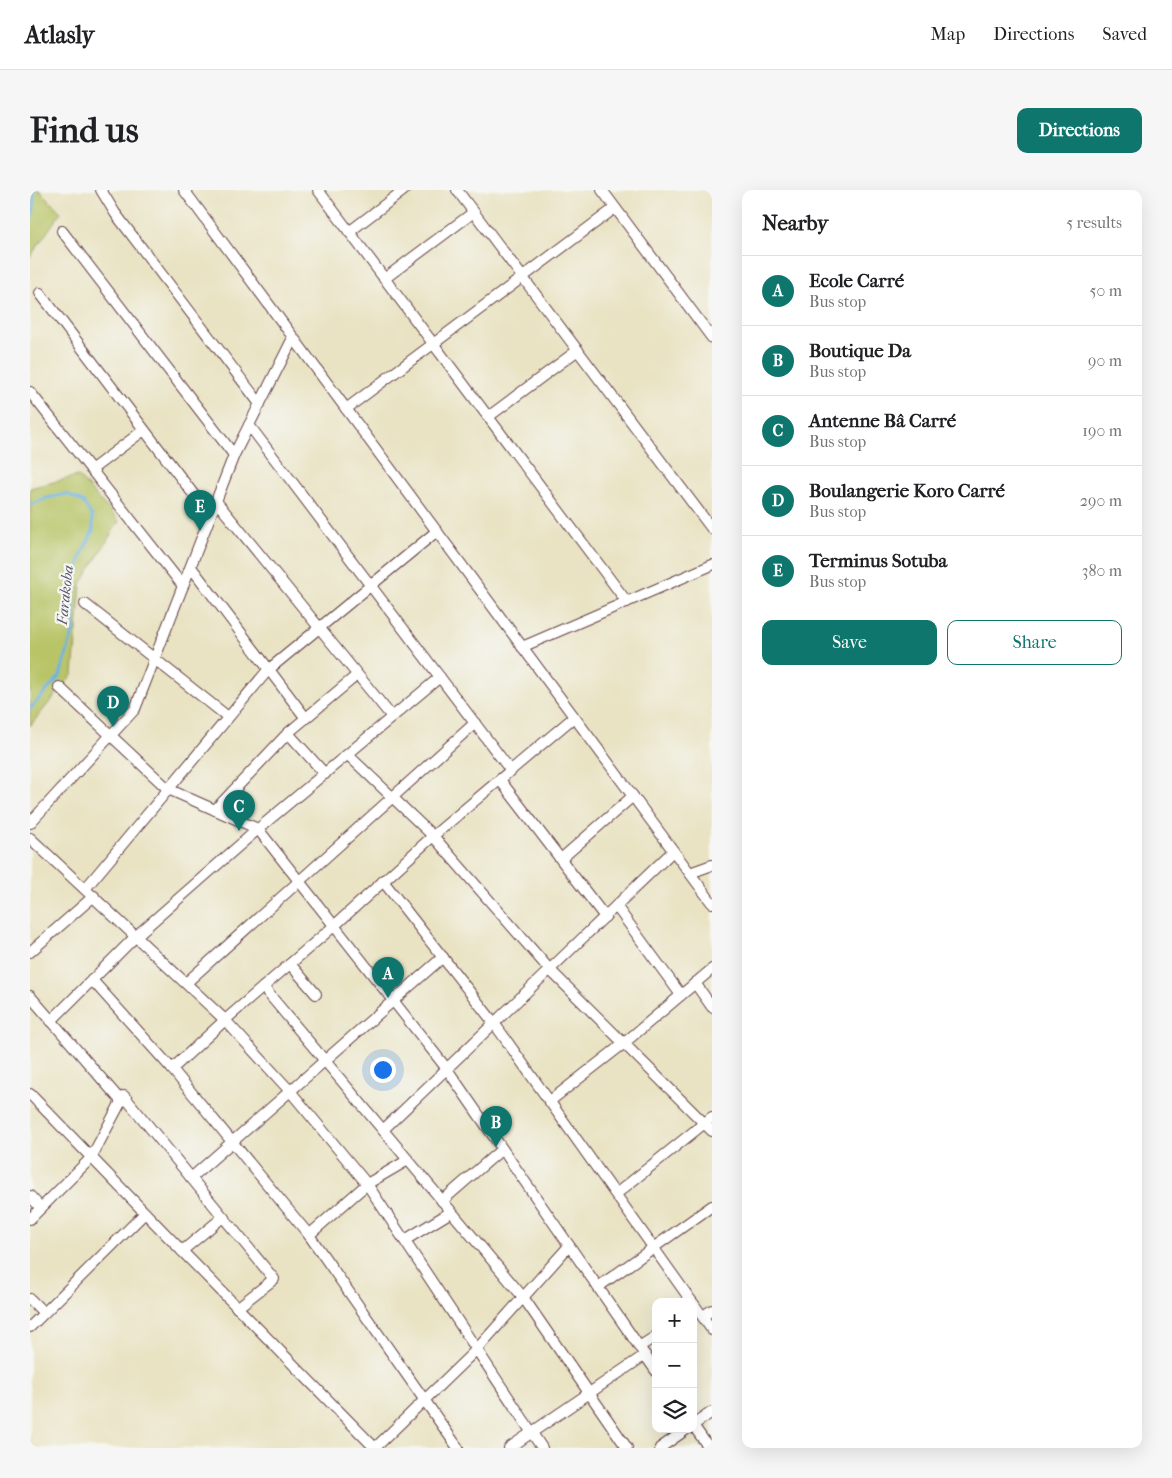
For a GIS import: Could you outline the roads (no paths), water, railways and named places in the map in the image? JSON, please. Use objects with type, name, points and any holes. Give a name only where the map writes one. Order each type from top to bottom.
[{"type":"street","points":[[101,190],[115,213],[260,404]]},
{"type":"street","points":[[184,190],[712,903]]},
{"type":"street","points":[[318,190],[627,602]]},
{"type":"street","points":[[349,232],[404,190]]},
{"type":"street","points":[[457,190],[712,530]]},
{"type":"street","points":[[602,190],[712,338]]},
{"type":"street","points":[[346,409],[615,208]]},
{"type":"street","points":[[384,279],[474,212]]},
{"type":"street","points":[[62,230],[234,455]]},
{"type":"street","points":[[40,293],[210,516]]},
{"type":"street","points":[[30,823],[135,709],[234,455],[293,338]]},
{"type":"street","points":[[488,417],[578,350]]},
{"type":"street","points":[[30,392],[183,586]]},
{"type":"street","points":[[30,410],[39,404]]},
{"type":"street","points":[[249,425],[511,771]]},
{"type":"street","points":[[90,470],[144,430]]},
{"type":"street","points":[[216,501],[392,717]]},
{"type":"street","points":[[85,889],[268,670],[437,531]]},
{"type":"street","points":[[522,647],[712,565]]},
{"type":"street","points":[[191,567],[305,718]]},
{"type":"street","points":[[85,604],[228,717]]},
{"type":"street","points":[[215,810],[288,733],[357,675]]},
{"type":"street","points":[[52,1021],[136,936],[258,829],[440,676]]},
{"type":"street","points":[[59,686],[168,789],[258,829],[447,1069],[652,1365]]},
{"type":"street","points":[[172,1069],[433,836],[574,717]]},
{"type":"street","points":[[186,983],[475,723]]},
{"type":"street","points":[[288,733],[325,774]]},
{"type":"street","points":[[348,755],[433,836],[550,970],[623,1044],[708,1120],[712,1131]]},
{"type":"street","points":[[500,780],[605,917]]},
{"type":"street","points":[[561,859],[633,796]]},
{"type":"street","points":[[30,838],[225,1020],[290,1091],[367,1184],[542,1448]]},
{"type":"street","points":[[383,1130],[674,851]]},
{"type":"street","points":[[690,873],[712,865]]},
{"type":"street","points":[[383,882],[494,1023],[689,1298]]},
{"type":"street","points":[[30,952],[94,896]]},
{"type":"street","points":[[616,906],[681,995]]},
{"type":"street","points":[[191,1178],[443,957]]},
{"type":"street","points":[[290,964],[316,994]]},
{"type":"street","points":[[550,1101],[623,1044],[712,969]]},
{"type":"street","points":[[92,980],[172,1069],[309,1235],[458,1448]]},
{"type":"street","points":[[695,983],[712,1007]]},
{"type":"street","points":[[263,988],[523,1297],[627,1448]]},
{"type":"street","points":[[30,996],[121,1101]]},
{"type":"street","points":[[30,1094],[375,1448],[476,1349],[569,1246]]},
{"type":"street","points":[[30,1219],[91,1158],[124,1096],[274,1280],[237,1308]]},
{"type":"street","points":[[616,1194],[708,1120]]},
{"type":"street","points":[[442,1201],[502,1149]]},
{"type":"street","points":[[309,1235],[367,1184],[408,1160]]},
{"type":"street","points":[[30,1196],[41,1208]]},
{"type":"street","points":[[598,1287],[712,1206]]},
{"type":"street","points":[[405,1240],[451,1212]]},
{"type":"street","points":[[30,1327],[144,1213]]},
{"type":"street","points":[[182,1252],[223,1217]]},
{"type":"street","points":[[30,1299],[44,1313]]},
{"type":"street","points":[[697,1308],[712,1310]]},
{"type":"street","points":[[697,1309],[712,1330]]},
{"type":"street","points":[[509,1448],[589,1393],[642,1351],[652,1340]]},
{"type":"street","points":[[697,1422],[712,1412]]},
{"type":"street","points":[[697,1430],[710,1448]]},
{"type":"street","points":[[660,1448],[681,1433]]},
{"type":"waterway","name":"Farakoba","points":[[30,224],[34,207],[34,190]]},
{"type":"waterway","name":"Farakoba","points":[[30,505],[47,498],[67,494],[83,502],[92,516],[93,531],[81,556],[74,588],[74,629],[60,676],[30,709]]},
{"type":"place","name":"Terminus Sotuba","points":[[200,531]]},
{"type":"place","name":"Boulangerie Koro Carré","points":[[113,727]]},
{"type":"place","name":"Antenne Bâ Carré","points":[[239,831]]},
{"type":"place","name":"Ecole Carré","points":[[388,998]]},
{"type":"place","name":"Boutique Da","points":[[496,1147]]}]
